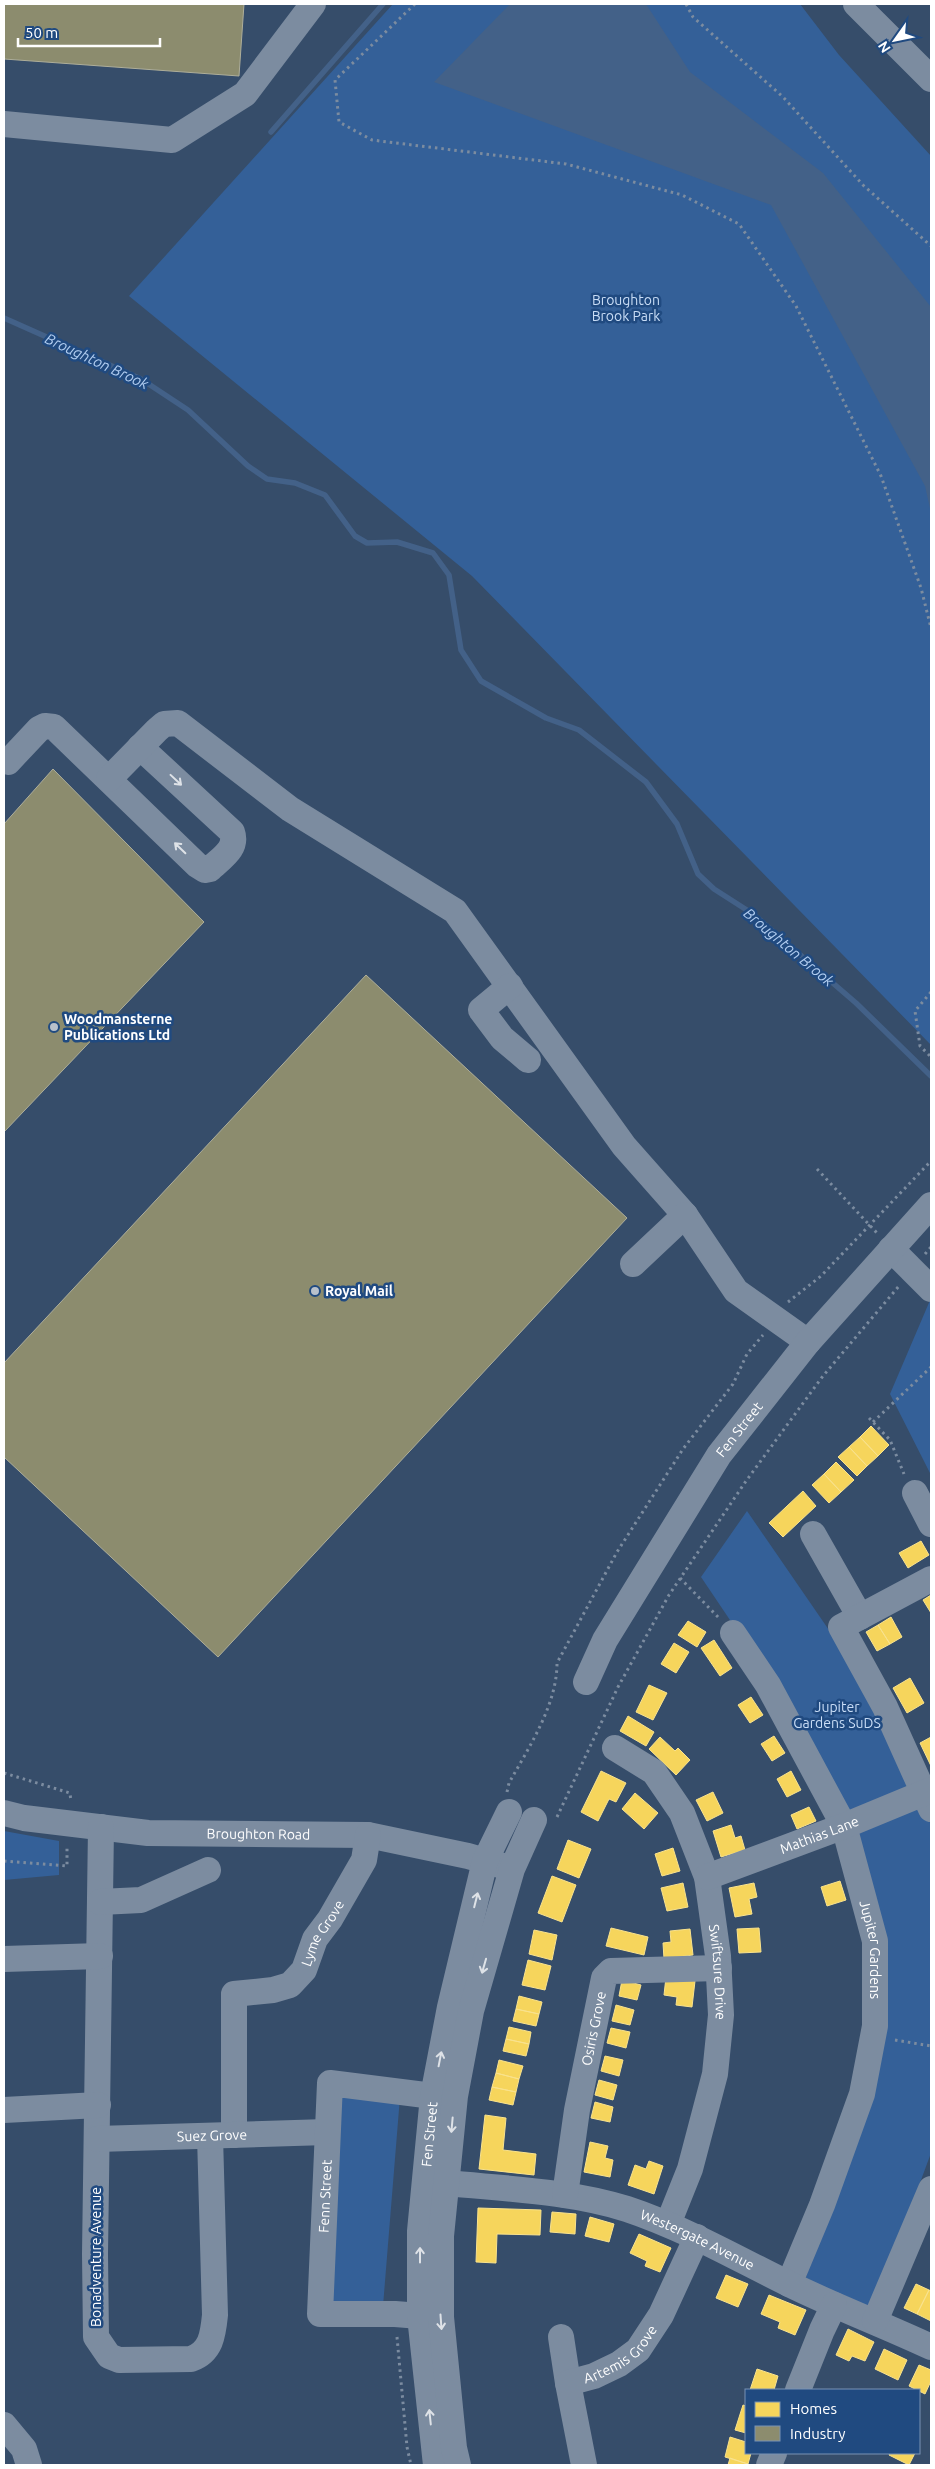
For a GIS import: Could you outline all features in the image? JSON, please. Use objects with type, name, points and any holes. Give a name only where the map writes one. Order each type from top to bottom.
[{"type":"street","points":[[4,124],[172,140],[244,94],[313,4]]},
{"type":"street","points":[[856,4],[931,80]]},
{"type":"street","points":[[109,780],[164,724],[171,722],[183,726],[290,809],[456,911],[624,1146],[685,1215],[736,1291],[808,1342]]},
{"type":"street","points":[[8,762],[39,729],[48,726],[54,727],[205,870],[210,869],[233,846],[235,840],[232,832],[140,747]]},
{"type":"street","points":[[510,986],[481,1010],[502,1038],[528,1060]]},
{"type":"street","name":"Fen Street","points":[[586,1682],[605,1640],[719,1455],[808,1342],[931,1204]]},
{"type":"street","points":[[633,1264],[685,1215]]},
{"type":"street","points":[[891,1249],[931,1289]]},
{"type":"street","points":[[915,1493],[931,1524]]},
{"type":"street","points":[[813,1534],[885,1707],[929,1797]]},
{"type":"street","points":[[850,1622],[931,1579]]},
{"type":"street","name":"Jupiter Gardens","points":[[734,1633],[768,1684],[844,1826],[875,1941],[875,2026],[862,2094],[822,2205],[789,2284]]},
{"type":"street","name":"Swiftsure Drive","points":[[615,1748],[654,1772],[682,1813],[707,1877],[719,1968],[721,2015],[711,2096],[690,2169],[668,2224]]},
{"type":"street","name":"Mathias Lane","points":[[707,1877],[844,1826],[929,1797]]},
{"type":"street","name":"Broughton Road","points":[[4,1813],[148,1833],[368,1835],[486,1860],[512,1869]]},
{"type":"street","name":"Fen Street","points":[[436,2465],[420,2316],[420,2231],[433,2096],[450,2007],[486,1860],[509,1814]]},
{"type":"street","name":"Fen Street","points":[[458,2465],[454,2448],[441,2317],[441,2236],[455,2096],[471,2011],[512,1869],[544,1822]]},
{"type":"street","name":"Bonadventure Avenue","points":[[101,1827],[96,2337],[109,2356],[119,2360],[190,2359],[201,2356],[208,2348],[214,2334],[222,2136]]},
{"type":"street","name":"Lyme Grove","points":[[222,2136],[234,1994],[273,1990],[290,1985],[304,1970],[315,1938],[330,1919],[364,1860],[368,1835]]},
{"type":"street","points":[[100,1902],[141,1900],[208,1870]]},
{"type":"street","points":[[4,1959],[100,1956]]},
{"type":"street","name":"Osiris Grove","points":[[565,2195],[577,2110],[604,1978],[611,1971],[719,1968]]},
{"type":"street","name":"Fenn Street","points":[[420,2316],[320,2314],[330,2083],[433,2096]]},
{"type":"street","points":[[4,2110],[98,2105]]},
{"type":"street","name":"Suez Grove","points":[[97,2139],[327,2132]]},
{"type":"street","name":"Westergate Avenue","points":[[447,2184],[565,2195],[626,2209],[697,2237],[834,2306],[875,2321],[931,2348]]},
{"type":"street","points":[[875,2321],[931,2189]]},
{"type":"street","name":"Artemis Grove","points":[[584,2465],[568,2383],[594,2376],[619,2364],[638,2350],[661,2315],[697,2237]]},
{"type":"street","points":[[798,2389],[822,2330],[834,2306]]},
{"type":"street","points":[[561,2337],[568,2383]]},
{"type":"street","points":[[4,2425],[24,2449],[29,2465]]},
{"type":"path","points":[[415,4],[335,80],[339,122],[372,140],[566,164],[682,195],[740,224],[796,306],[881,476],[921,588],[931,628]]},
{"type":"path","points":[[686,4],[693,17],[783,97],[863,186],[931,246]]},
{"type":"path","points":[[931,992],[915,1011],[920,1046],[931,1057]]},
{"type":"path","points":[[785,1305],[793,1296],[821,1276],[931,1161]]},
{"type":"path","points":[[817,1169],[891,1249]]},
{"type":"path","points":[[544,1822],[680,1578],[746,1481],[823,1376],[931,1247]]},
{"type":"path","points":[[509,1814],[506,1797],[509,1782],[552,1700],[557,1679],[557,1663],[617,1552],[683,1449],[733,1384],[746,1354],[760,1338]]},
{"type":"path","points":[[873,1422],[931,1367]]},
{"type":"path","points":[[869,1418],[890,1440],[905,1476],[915,1493]]},
{"type":"path","points":[[680,1578],[734,1633]]},
{"type":"path","points":[[4,1773],[70,1793],[72,1810]]},
{"type":"path","points":[[4,1861],[67,1866],[68,1843]]},
{"type":"path","points":[[904,2042],[931,2046]]},
{"type":"green space","name":"Broughton Brook Park","points":[[393,4],[800,4],[839,55],[931,156],[931,1045],[472,576],[129,296]]},
{"type":"green space","points":[[931,1298],[931,1475],[890,1394]]},
{"type":"green space","name":"Jupiter Gardens SuDS","points":[[747,1511],[831,1633],[907,1766],[931,1825],[931,2153],[880,2291],[871,2304],[862,2307],[805,2280],[871,2080],[868,1886],[734,1626],[701,1577]]},
{"type":"green space","points":[[4,1831],[59,1841],[59,1875],[4,1880]]},
{"type":"green space","points":[[337,2090],[400,2097],[383,2306],[328,2308]]},
{"type":"shaded area","points":[[510,4],[646,4],[690,72],[823,173],[931,307],[931,513],[925,486],[771,205],[434,82]]},
{"type":"building: Homes","points":[[871,1426],[889,1445],[878,1456],[860,1437]]},
{"type":"building: Homes","points":[[860,1437],[878,1456],[867,1466],[849,1447]]},
{"type":"building: Homes","points":[[849,1447],[867,1466],[857,1476],[838,1457]]},
{"type":"building: Homes","points":[[836,1462],[854,1480],[841,1492],[824,1474]]},
{"type":"building: Homes","points":[[824,1474],[841,1492],[829,1503],[812,1485]]},
{"type":"building: Homes","points":[[803,1491],[816,1506],[783,1537],[769,1523]]},
{"type":"building: Homes","points":[[921,1541],[929,1555],[908,1568],[899,1553]]},
{"type":"building: Homes","points":[[931,1595],[931,1613],[923,1600]]},
{"type":"building: Homes","points":[[891,1617],[902,1637],[890,1644],[878,1625]]},
{"type":"building: Homes","points":[[688,1621],[706,1632],[697,1647],[678,1635]]},
{"type":"building: Homes","points":[[878,1625],[890,1644],[877,1651],[866,1632]]},
{"type":"building: Homes","points":[[714,1640],[732,1668],[720,1676],[701,1648]]},
{"type":"building: Homes","points":[[674,1643],[689,1652],[676,1673],[661,1664]]},
{"type":"building: Homes","points":[[910,1678],[924,1703],[907,1713],[893,1688]]},
{"type":"building: Homes","points":[[649,1685],[667,1693],[653,1720],[636,1712]]},
{"type":"building: Homes","points":[[751,1697],[763,1715],[750,1723],[738,1705]]},
{"type":"building: Homes","points":[[628,1716],[654,1732],[646,1746],[620,1731]]},
{"type":"building: Homes","points":[[774,1736],[785,1753],[772,1761],[761,1744]]},
{"type":"building: Homes","points":[[660,1737],[675,1751],[678,1748],[690,1760],[676,1775],[649,1749]]},
{"type":"building: Homes","points":[[931,1737],[931,1766],[920,1743]]},
{"type":"building: Homes","points":[[601,1771],[626,1783],[616,1802],[609,1799],[598,1821],[581,1812]]},
{"type":"building: Homes","points":[[791,1771],[801,1790],[787,1797],[777,1779]]},
{"type":"building: Homes","points":[[713,1792],[723,1813],[707,1821],[696,1800]]},
{"type":"building: Homes","points":[[635,1793],[658,1813],[644,1829],[622,1809]]},
{"type":"building: Homes","points":[[809,1807],[816,1821],[797,1829],[791,1815]]},
{"type":"building: Homes","points":[[731,1825],[735,1838],[741,1836],[745,1850],[721,1857],[713,1831]]},
{"type":"building: Homes","points":[[568,1840],[591,1849],[579,1878],[557,1869]]},
{"type":"building: Homes","points":[[673,1848],[680,1871],[662,1876],[655,1854]]},
{"type":"building: Homes","points":[[552,1876],[576,1885],[562,1922],[538,1913]]},
{"type":"building: Homes","points":[[840,1881],[846,1900],[827,1906],[821,1887]]},
{"type":"building: Homes","points":[[683,1883],[688,1907],[667,1911],[661,1888]]},
{"type":"building: Homes","points":[[754,1883],[757,1897],[749,1899],[752,1914],[735,1917],[729,1888]]},
{"type":"building: Homes","points":[[611,1928],[648,1937],[644,1955],[606,1946]]},
{"type":"building: Homes","points":[[759,1928],[761,1952],[739,1953],[737,1929]]},
{"type":"building: Homes","points":[[690,1929],[693,1955],[664,1959],[663,1943],[671,1942],[670,1931]]},
{"type":"building: Homes","points":[[534,1930],[557,1935],[552,1960],[529,1954]]},
{"type":"building: Homes","points":[[528,1960],[551,1966],[545,1990],[522,1985]]},
{"type":"building: Homes","points":[[666,1977],[695,1981],[692,2007],[676,2005],[677,1997],[664,1995]]},
{"type":"building: Homes","points":[[622,1980],[641,1985],[637,2000],[619,1996]]},
{"type":"building: Homes","points":[[519,1996],[542,2002],[539,2014],[516,2009]]},
{"type":"building: Homes","points":[[616,2005],[634,2010],[630,2025],[612,2021]]},
{"type":"building: Homes","points":[[516,2009],[539,2014],[536,2026],[513,2021]]},
{"type":"building: Homes","points":[[509,2027],[531,2032],[529,2044],[506,2039]]},
{"type":"building: Homes","points":[[611,2028],[630,2032],[626,2048],[607,2043]]},
{"type":"building: Homes","points":[[506,2039],[529,2044],[526,2056],[503,2051]]},
{"type":"building: Homes","points":[[605,2056],[623,2060],[619,2076],[601,2071]]},
{"type":"building: Homes","points":[[499,2060],[523,2066],[519,2079],[496,2073]]},
{"type":"building: Homes","points":[[496,2073],[519,2079],[516,2092],[492,2087]]},
{"type":"building: Homes","points":[[599,2080],[617,2085],[613,2100],[595,2095]]},
{"type":"building: Homes","points":[[492,2087],[516,2092],[513,2105],[489,2100]]},
{"type":"building: Homes","points":[[595,2102],[613,2107],[610,2122],[591,2118]]},
{"type":"building: Homes","points":[[485,2115],[506,2118],[503,2150],[536,2154],[534,2175],[479,2169]]},
{"type":"building: Homes","points":[[590,2142],[608,2146],[605,2158],[613,2160],[610,2177],[584,2172]]},
{"type":"building: Homes","points":[[649,2161],[663,2166],[654,2194],[628,2185],[635,2165],[646,2169]]},
{"type":"building: Homes","points":[[478,2208],[541,2210],[540,2235],[497,2234],[496,2263],[476,2262]]},
{"type":"building: Homes","points":[[552,2212],[576,2214],[575,2234],[550,2232]]},
{"type":"building: Homes","points":[[590,2217],[614,2224],[609,2242],[585,2236]]},
{"type":"building: Homes","points":[[639,2234],[671,2248],[660,2272],[645,2266],[647,2261],[630,2253]]},
{"type":"building: Homes","points":[[726,2275],[748,2284],[738,2307],[716,2298]]},
{"type":"building: Homes","points":[[916,2284],[929,2290],[917,2314],[904,2308]]},
{"type":"building: Homes","points":[[929,2290],[931,2291],[931,2321],[917,2314]]},
{"type":"building: Homes","points":[[769,2295],[806,2310],[795,2335],[778,2328],[780,2322],[761,2314]]},
{"type":"building: Homes","points":[[848,2329],[874,2342],[865,2361],[852,2356],[849,2361],[836,2355]]},
{"type":"building: Homes","points":[[884,2349],[907,2360],[898,2380],[875,2369]]},
{"type":"building: Homes","points":[[919,2365],[931,2370],[931,2381],[925,2394],[920,2392],[920,2389],[909,2386]]},
{"type":"building: Homes","points":[[757,2369],[778,2376],[774,2389],[750,2389]]},
{"type":"building: Homes","points":[[743,2405],[745,2406],[745,2433],[735,2430]]},
{"type":"building: Homes","points":[[730,2437],[745,2442],[745,2454],[751,2454],[748,2464],[725,2457]]},
{"type":"building: Homes","points":[[890,2454],[914,2454],[909,2465]]},
{"type":"building: Homes","points":[[730,2458],[748,2464],[728,2465]]},
{"type":"building: Industry","points":[[4,4],[244,4],[239,76],[4,59]]},
{"type":"building: Industry","name":"Woodmansterne Publications Ltd","points":[[53,769],[204,922],[4,1132],[4,824]]},
{"type":"building: Industry","name":"Royal Mail","points":[[366,975],[627,1218],[218,1657],[4,1457],[4,1363]]},
{"type":"waterway","points":[[271,132],[383,4]]},
{"type":"waterway","name":"Broughton Brook","points":[[4,318],[141,379],[188,410],[248,466],[267,479],[295,483],[325,495],[355,536],[367,543],[397,542],[433,553],[449,575],[461,650],[481,681],[546,718],[579,730],[646,782],[677,824],[698,874],[714,889],[753,914],[856,1003],[931,1076]]},
{"type":"place","name":"Woodmansterne Publications Ltd","points":[[54,1027]]},
{"type":"place","name":"Royal Mail","points":[[315,1291]]}]
